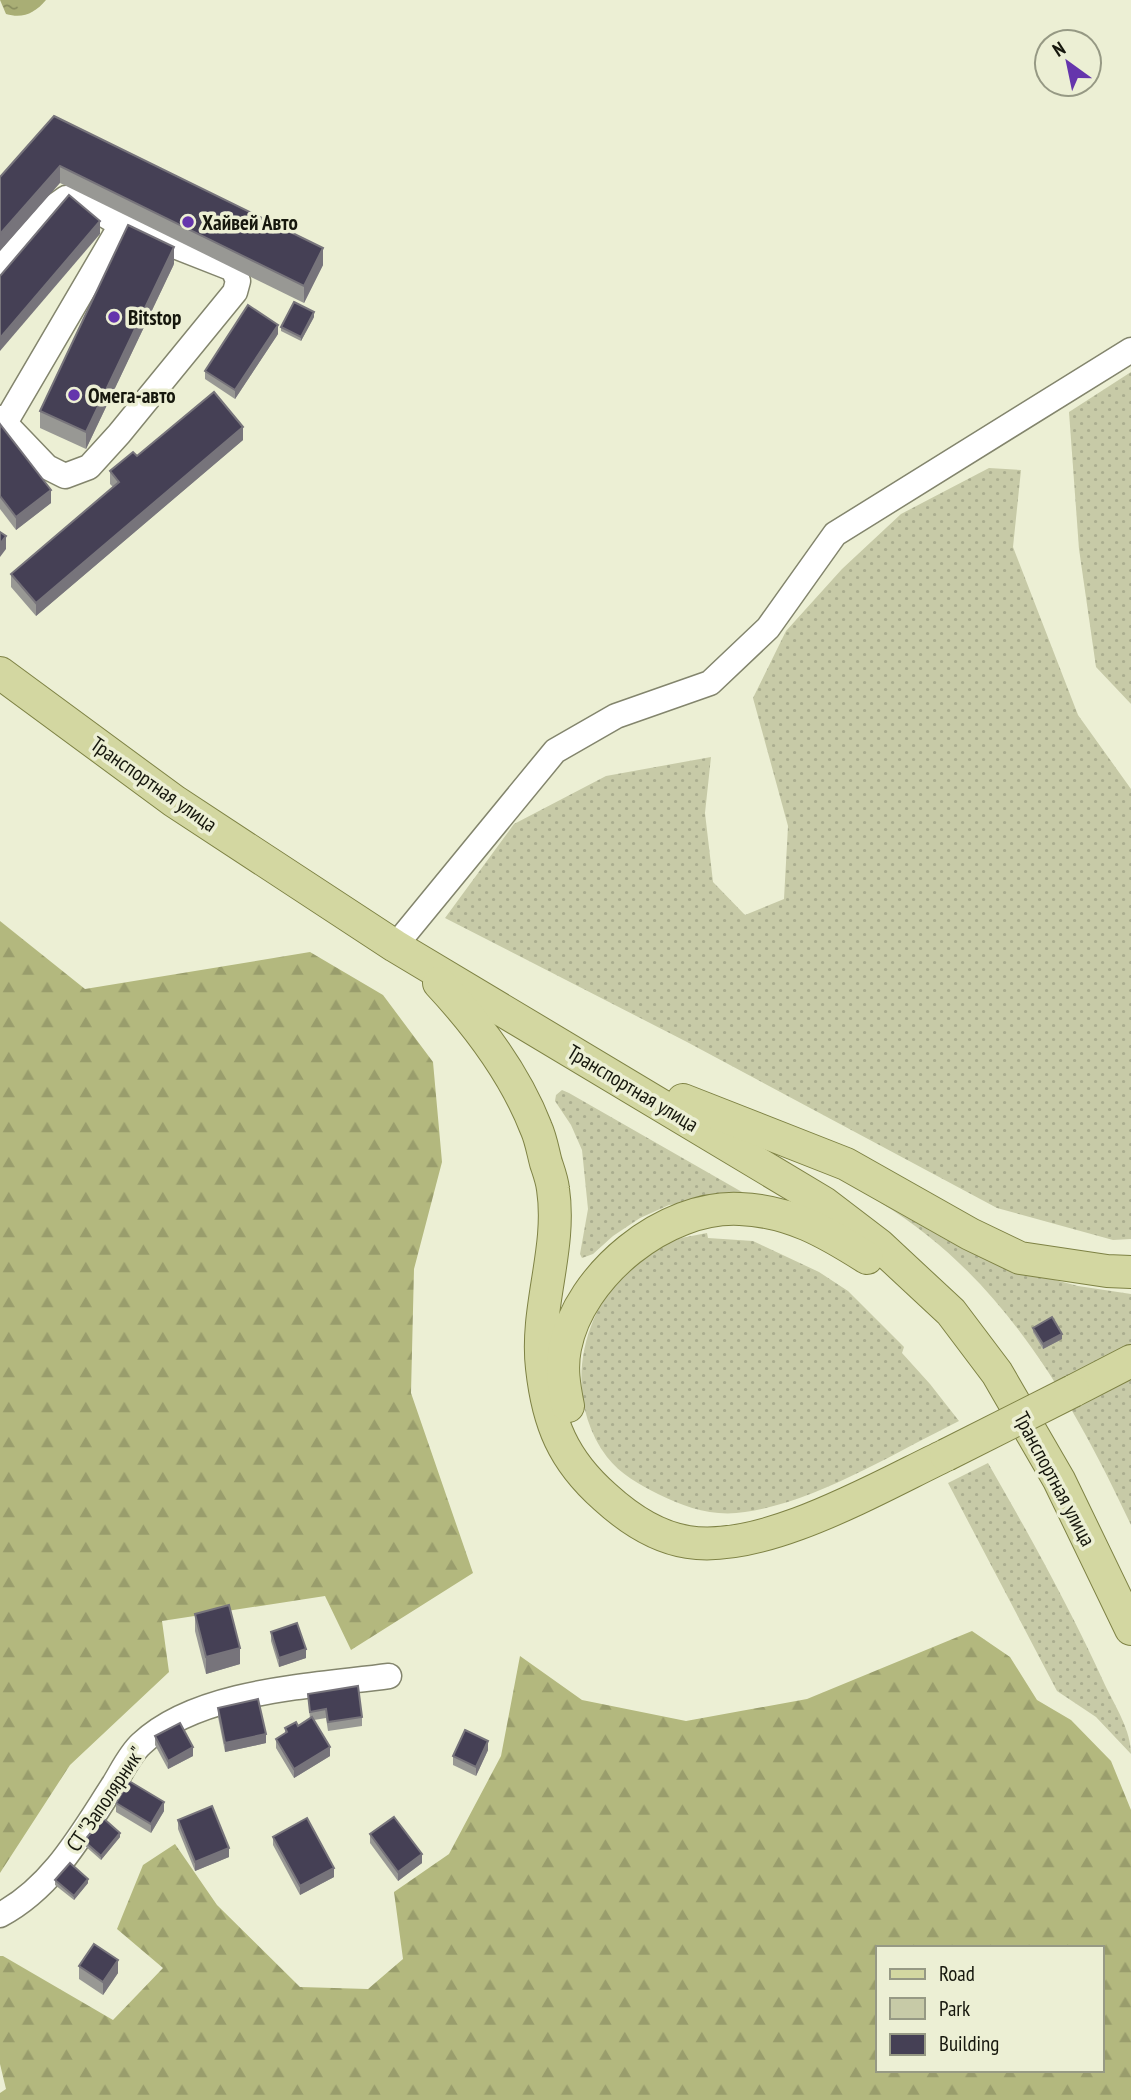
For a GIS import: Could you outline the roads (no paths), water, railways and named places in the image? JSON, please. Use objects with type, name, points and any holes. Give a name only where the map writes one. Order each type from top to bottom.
[{"type":"main road","name":"Транспортная улица","points":[[0,673],[174,801],[407,954],[824,1203],[880,1245],[951,1312],[997,1373],[1059,1480],[1131,1629]]},
{"type":"main road","points":[[407,954],[463,1009],[507,1072],[537,1128],[554,1189],[554,1255],[542,1328],[541,1364],[546,1400],[554,1431],[571,1462],[587,1481],[627,1516],[660,1534],[688,1542],[723,1543],[758,1538],[859,1496],[946,1455],[1131,1361]]},
{"type":"main road","points":[[600,1068],[846,1164],[970,1234],[1020,1258],[1131,1272]]},
{"type":"main road","points":[[627,1516],[599,1479],[581,1448],[570,1417],[562,1376],[565,1347],[586,1296],[608,1267],[642,1241],[680,1220],[708,1211],[738,1208],[771,1212],[801,1220],[841,1241],[951,1312]]},
{"type":"street","points":[[0,269],[56,205],[66,198],[78,199],[121,225],[233,269],[238,281],[235,292],[119,434],[89,467],[65,476],[47,467],[2,421],[121,225]]},
{"type":"street","points":[[407,954],[555,751],[616,716],[710,683],[768,628],[835,534],[1131,350]]},
{"type":"street","name":"СТ \"Заполярник\"","points":[[0,1915],[17,1906],[58,1868],[139,1746],[169,1722],[205,1707],[284,1689],[389,1676]]},
{"type":"water","points":[[0,0],[46,0],[33,11],[18,16],[6,14]]},
{"type":"place","name":"Хайвей Авто","points":[[188,222]]},
{"type":"place","name":"Bitstop","points":[[114,317]]},
{"type":"place","name":"Омега-авто","points":[[74,395]]}]
